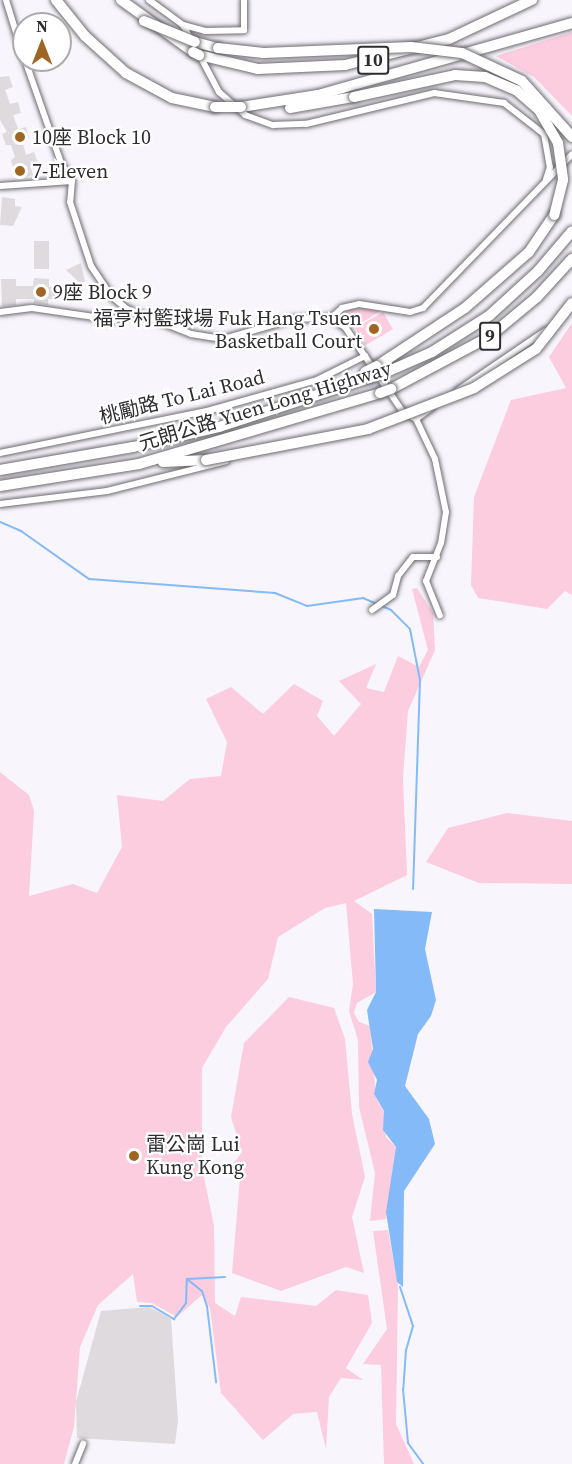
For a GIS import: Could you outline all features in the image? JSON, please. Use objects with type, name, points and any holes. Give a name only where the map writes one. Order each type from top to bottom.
[{"type":"highway","name":"10","points":[[56,0],[102,53],[143,85],[194,104],[242,107],[311,96],[572,23]]},
{"type":"highway","name":"10","points":[[121,0],[144,21],[193,52],[215,60],[258,69],[304,69],[364,62],[429,45],[532,0]]},
{"type":"highway","points":[[144,21],[195,42],[243,52],[424,47],[462,53],[522,81],[572,137]]},
{"type":"highway","points":[[242,107],[316,104],[446,76],[492,79],[528,99],[555,135],[563,180],[554,215],[541,238],[512,268],[454,317],[396,355],[379,370]]},
{"type":"highway","name":"元朗公路 Yuen Long Highway","points":[[0,470],[133,447],[219,427],[333,390],[379,370],[432,352],[490,315],[538,272],[572,231]]},
{"type":"highway","name":"元朗公路 Yuen Long Highway","points":[[0,486],[138,464],[386,391],[489,337],[537,297],[572,260]]},
{"type":"highway","points":[[138,464],[206,460],[359,431],[465,392],[529,355],[572,303]]},
{"type":"street","points":[[6,0],[12,20]]},
{"type":"street","points":[[149,0],[183,25],[205,31],[244,30],[244,0]]},
{"type":"street","points":[[183,25],[219,92],[252,119],[290,126],[412,96],[471,96],[504,103],[544,134],[550,167],[546,179]]},
{"type":"street","points":[[29,72],[61,164],[72,181],[70,202],[90,266],[111,296],[127,309],[191,334],[224,339],[293,319],[331,318],[345,327],[396,405],[416,419],[435,459],[446,512],[436,557],[426,581],[440,615]]},
{"type":"street","points":[[331,318],[342,308],[358,304],[410,312],[423,308],[572,154]]},
{"type":"street","points":[[0,186],[72,181]]},
{"type":"street","points":[[416,419],[532,343],[572,303]]},
{"type":"street","points":[[0,312],[32,308],[115,320],[127,309]]},
{"type":"street","name":"桃勵路 To Lai Road","points":[[0,453],[207,411],[316,380],[365,356]]},
{"type":"street","points":[[0,504],[107,491],[241,455]]},
{"type":"street","points":[[372,610],[393,595],[398,576],[413,557],[436,557]]},
{"type":"street","points":[[75,1464],[83,1444]]},
{"type":"shaded area","points":[[572,32],[572,116],[534,77],[496,56]]},
{"type":"shaded area","points":[[352,308],[380,311],[352,329],[340,316]]},
{"type":"shaded area","name":"福亨村籃球場 Fuk Hang Tsuen Basketball Court","points":[[383,312],[393,329],[365,345],[355,328]]},
{"type":"shaded area","points":[[572,323],[572,595],[565,591],[547,609],[478,598],[471,585],[474,497],[511,400],[566,388],[549,357]]},
{"type":"shaded area","points":[[417,588],[433,613],[435,650],[408,711],[403,778],[407,875],[354,901],[372,914],[376,992],[357,1003],[354,1013],[359,1022],[370,1026],[376,1098],[384,1112],[386,1137],[396,1147],[386,1219],[370,1221],[375,1173],[359,1107],[358,1040],[349,1011],[353,984],[346,903],[325,908],[278,937],[268,979],[226,1027],[202,1068],[202,1167],[214,1226],[215,1303],[235,1316],[241,1297],[316,1306],[336,1290],[368,1295],[372,1323],[346,1368],[363,1380],[341,1378],[329,1397],[326,1449],[317,1412],[293,1414],[263,1440],[221,1393],[210,1308],[202,1295],[177,1317],[152,1303],[137,1302],[133,1274],[98,1305],[80,1347],[74,1427],[64,1464],[0,1464],[0,772],[29,795],[34,811],[29,896],[73,884],[97,893],[122,847],[117,795],[163,801],[190,779],[221,776],[227,742],[206,699],[231,687],[263,714],[294,684],[323,701],[317,716],[334,736],[361,704],[339,681],[376,664],[366,688],[384,692],[398,656],[419,667],[428,650],[412,589]]},
{"type":"shaded area","points":[[507,813],[572,821],[572,884],[479,883],[426,862],[448,828]]},
{"type":"shaded area","points":[[289,997],[334,1008],[345,1039],[352,1114],[365,1177],[352,1217],[364,1273],[346,1267],[281,1291],[232,1273],[240,1178],[230,1168],[242,1152],[231,1117],[244,1043]]},
{"type":"shaded area","points":[[388,1230],[398,1286],[396,1424],[414,1464],[384,1464],[381,1365],[363,1364],[387,1329],[373,1231]]},
{"type":"water","points":[[374,909],[432,912],[425,949],[436,1000],[431,1016],[418,1034],[405,1086],[429,1119],[435,1144],[404,1191],[403,1287],[397,1282],[386,1212],[396,1147],[383,1130],[384,1111],[374,1094],[377,1080],[368,1062],[373,1049],[367,1010],[376,992]]},
{"type":"building","points":[[9,76],[13,87],[5,90],[10,104],[18,102],[21,113],[13,115],[18,129],[26,127],[29,138],[22,140],[26,155],[34,152],[38,163],[30,166],[33,175],[22,178],[19,170],[14,171],[11,160],[15,157],[11,145],[6,145],[2,134],[7,132],[0,120],[0,77]]},
{"type":"building","points":[[2,197],[15,199],[15,206],[22,207],[13,226],[0,225]]},
{"type":"building","points":[[34,241],[49,241],[49,269],[34,269]]},
{"type":"building","points":[[81,263],[85,282],[81,284],[66,270]]},
{"type":"building","points":[[34,278],[49,279],[49,287],[58,287],[58,299],[48,299],[48,305],[34,303],[34,299],[16,299],[16,305],[2,306],[1,279],[16,279],[16,286],[33,286]]},
{"type":"building","points":[[149,1307],[171,1318],[178,1421],[175,1444],[77,1438],[76,1402],[101,1311]]},
{"type":"waterway","points":[[0,522],[21,531],[89,579],[275,593],[307,606],[363,598],[391,610],[410,629],[420,680],[413,889]]},
{"type":"waterway","points":[[140,1306],[152,1306],[174,1319],[186,1303],[187,1279],[225,1277]]},
{"type":"waterway","points":[[187,1279],[202,1291],[207,1306],[216,1382]]},
{"type":"waterway","points":[[400,1287],[413,1326],[406,1350],[403,1389],[408,1443],[423,1464]]},
{"type":"place","name":"10座 Block 10","points":[[20,137]]},
{"type":"place","name":"7-Eleven","points":[[20,171]]},
{"type":"place","name":"9座 Block 9","points":[[41,292]]},
{"type":"place","name":"福亨村籃球場 Fuk Hang Tsuen Basketball Court","points":[[374,329]]},
{"type":"place","name":"雷公崗 Lui Kung Kong","points":[[134,1156]]}]
